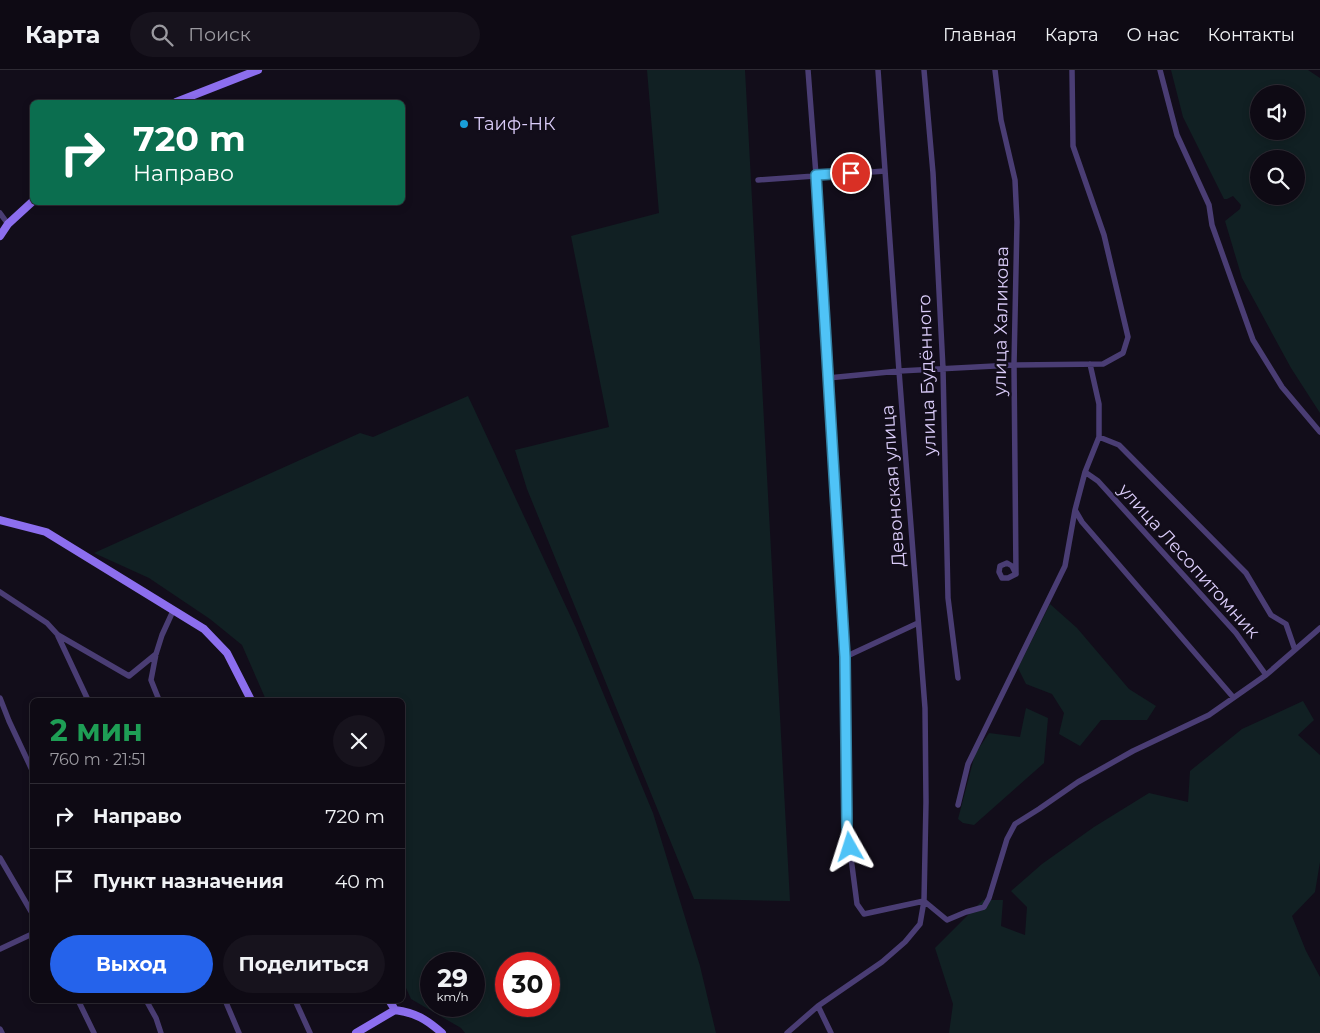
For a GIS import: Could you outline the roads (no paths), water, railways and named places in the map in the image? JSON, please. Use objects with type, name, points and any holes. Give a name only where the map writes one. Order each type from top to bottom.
[{"type":"street","points":[[181,100],[258,70]]},
{"type":"street","points":[[808,70],[845,657],[847,828],[857,904],[864,914],[924,901],[947,920],[984,907],[989,898],[1006,839],[1015,824],[1078,782],[1133,750],[1208,715],[1266,675],[1320,628]]},
{"type":"street","name":"Девонская улица","points":[[787,1033],[818,1006],[882,962],[905,942],[920,924],[924,901],[925,708],[878,70]]},
{"type":"street","name":"улица Будённого","points":[[924,70],[933,173],[943,369],[948,598],[958,678]]},
{"type":"street","name":"улица Халикова","points":[[995,70],[1001,120],[1015,180],[1017,222],[1014,365],[1016,574]]},
{"type":"street","points":[[828,378],[899,371],[1014,365],[1104,364],[1123,353],[1128,338],[1104,235],[1073,146],[1072,70]]},
{"type":"street","points":[[1160,70],[1178,135],[1209,205],[1212,225],[1253,340],[1282,387],[1320,432]]},
{"type":"street","points":[[758,180],[885,171]]},
{"type":"street","points":[[0,236],[8,224],[30,204]]},
{"type":"street","points":[[0,213],[8,224]]},
{"type":"street","points":[[958,805],[968,764],[1064,566],[1085,472],[1099,436],[1099,404],[1090,364]]},
{"type":"street","points":[[1099,436],[1119,445],[1246,573],[1271,615],[1286,624],[1294,650]]},
{"type":"street","name":"улица Лесопитомник","points":[[1085,472],[1098,481],[1236,633],[1266,675]]},
{"type":"street","points":[[1075,510],[1082,522],[1233,697]]},
{"type":"street","points":[[0,520],[46,532],[204,630],[227,654],[250,698]]},
{"type":"street","points":[[0,592],[47,623],[58,635],[129,676],[156,654]]},
{"type":"street","points":[[158,698],[151,680],[162,635],[173,611]]},
{"type":"street","points":[[845,657],[918,623]]},
{"type":"street","points":[[58,635],[87,698]]},
{"type":"street","points":[[0,698],[30,766]]},
{"type":"street","points":[[0,858],[30,910]]},
{"type":"street","points":[[0,949],[30,935]]},
{"type":"street","points":[[79,1003],[94,1033]]},
{"type":"street","points":[[148,1003],[156,1018],[161,1033]]},
{"type":"street","points":[[226,1003],[239,1033]]},
{"type":"street","points":[[296,1003],[310,1033]]},
{"type":"street","points":[[392,1003],[395,1010]]},
{"type":"street","points":[[818,1006],[831,1033]]},
{"type":"street","points":[[362,1032],[395,1010],[410,1012],[423,1018],[442,1033]]},
{"type":"street","points":[[0,1029],[2,1033]]},
{"type":"place","name":"Таиф-НК","points":[[464,124]]}]
